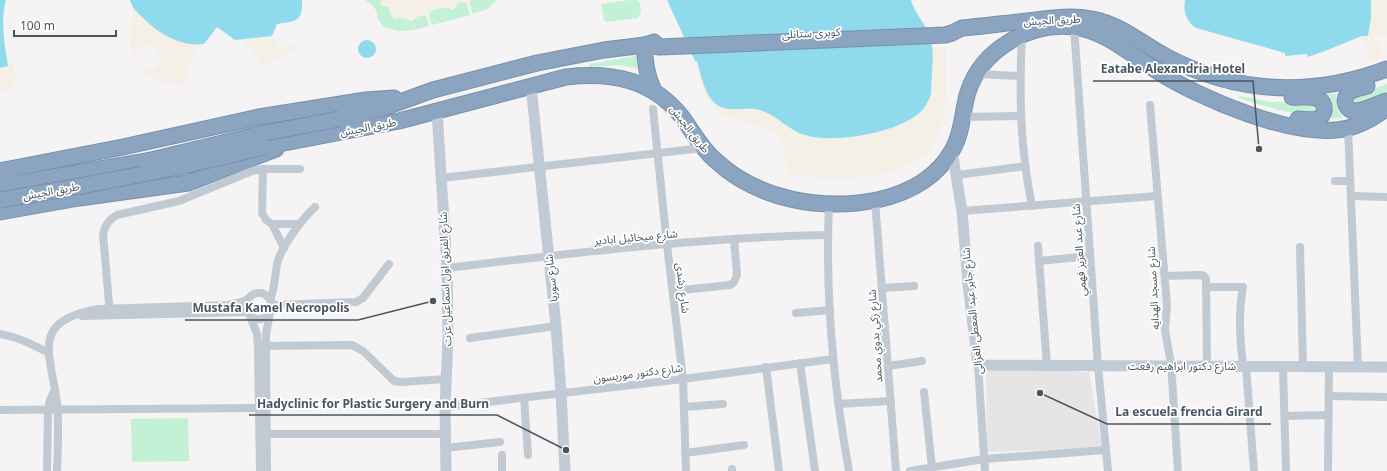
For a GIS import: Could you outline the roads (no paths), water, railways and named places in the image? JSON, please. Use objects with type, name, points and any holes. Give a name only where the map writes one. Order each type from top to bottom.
[{"type":"highway","name":"طريق الجيش","points":[[963,28],[1044,19],[1076,17],[1091,18],[1121,29],[1181,64],[1215,77],[1240,84],[1284,88],[1320,86],[1355,80],[1387,69]]},
{"type":"highway","name":"طريق الجيش","points":[[0,200],[177,167],[263,147],[399,121],[566,76],[587,74],[628,80],[654,91],[672,106],[703,148],[715,161],[729,172],[761,189],[794,200],[829,204],[844,204],[875,200],[901,193],[925,181],[940,167],[952,151],[960,135],[968,92],[976,74],[983,64],[1001,47],[1022,35],[1058,27],[1074,27],[1090,31],[1114,42],[1157,71],[1191,90],[1222,104],[1289,126],[1318,130],[1348,128],[1366,121],[1387,108]]},
{"type":"highway","name":"كوبرى ستانلى","points":[[660,44],[945,35],[963,28]]},
{"type":"highway","name":"طريق الجيش","points":[[0,186],[147,161],[260,134],[338,119],[386,107],[433,90],[537,63],[615,48],[660,44]]},
{"type":"highway","points":[[645,45],[645,63],[654,91]]},
{"type":"highway","points":[[1387,75],[1369,85],[1348,92],[1345,97],[1347,107],[1355,111],[1387,101]]},
{"type":"highway","points":[[1240,84],[1279,96],[1317,98],[1323,104],[1324,113],[1318,119],[1273,122]]},
{"type":"highway","points":[[0,171],[162,139],[201,129],[266,116],[366,100],[411,97]]},
{"type":"highway","points":[[162,139],[159,150],[165,177],[173,186]]},
{"type":"highway","points":[[0,212],[79,198],[173,186],[194,181],[299,141]]},
{"type":"street","name":"شارع عبد العزيز فهمي","points":[[1074,27],[1098,366],[1108,471]]},
{"type":"street","points":[[1022,35],[1020,116],[1025,166],[1032,206]]},
{"type":"street","points":[[976,74],[1020,76]]},
{"type":"street","name":"شارع سوريا","points":[[531,86],[556,326],[565,471]]},
{"type":"street","name":"شارع مسجد الهدايه","points":[[1150,105],[1164,276],[1166,331],[1171,366],[1178,471]]},
{"type":"street","name":"شارع رشدى","points":[[653,109],[683,379],[686,471]]},
{"type":"street","name":"شارع الفريق اول اسماعيل عزت","points":[[437,112],[447,268],[448,338],[445,407],[446,471]]},
{"type":"street","points":[[963,117],[1020,116]]},
{"type":"street","points":[[1348,128],[1358,367]]},
{"type":"street","points":[[441,178],[703,148]]},
{"type":"street","name":"شارع جابر عبد المعطى الغزالى","points":[[952,151],[962,211],[968,284],[978,365],[985,471]]},
{"type":"street","points":[[957,175],[1025,166]]},
{"type":"street","points":[[263,169],[262,213],[266,220],[272,224],[284,248]]},
{"type":"street","points":[[110,312],[103,234],[107,222],[117,215],[179,201],[238,176],[263,169],[300,169]]},
{"type":"street","points":[[1335,181],[1350,181]]},
{"type":"street","points":[[962,211],[1157,196]]},
{"type":"street","points":[[1351,196],[1387,197]]},
{"type":"street","name":"شارع زكي بدوي محمد","points":[[875,200],[896,471]]},
{"type":"street","points":[[829,204],[828,235],[833,359],[838,404],[849,471]]},
{"type":"street","points":[[260,471],[263,408],[262,346],[267,329],[275,286],[277,264],[284,248],[299,224],[315,207]]},
{"type":"street","points":[[272,224],[299,224]]},
{"type":"street","name":"شارع ميخائيل ابادير","points":[[447,268],[549,256],[734,239],[828,235]]},
{"type":"street","points":[[673,291],[730,285],[734,282],[737,275],[734,239]]},
{"type":"street","points":[[1038,246],[1047,366]]},
{"type":"street","points":[[1300,247],[1304,366]]},
{"type":"street","points":[[1040,261],[1090,256]]},
{"type":"street","points":[[271,303],[356,302],[363,298],[389,264]]},
{"type":"street","points":[[1164,276],[1202,275],[1206,279],[1208,366]]},
{"type":"street","points":[[882,288],[914,286]]},
{"type":"street","points":[[1206,286],[1242,287],[1240,332],[1254,471]]},
{"type":"street","points":[[110,312],[228,305],[242,302],[259,293],[268,297],[271,303]]},
{"type":"street","points":[[248,299],[246,308],[262,346]]},
{"type":"street","points":[[57,471],[57,410],[49,353],[50,341],[56,327],[62,321],[70,316],[98,309],[110,312],[249,314],[254,318],[263,319],[270,313]]},
{"type":"street","points":[[796,313],[830,310]]},
{"type":"street","points":[[470,338],[556,326]]},
{"type":"street","points":[[0,334],[27,342],[49,353]]},
{"type":"street","points":[[262,346],[352,345],[363,351],[394,381],[401,382],[446,379]]},
{"type":"street","name":"شارع دكتور موريسون","points":[[445,407],[683,379],[833,359]]},
{"type":"street","points":[[888,366],[922,361]]},
{"type":"street","points":[[800,363],[815,471]]},
{"type":"street","name":"شارع دكتور ابراهيم رفعت","points":[[978,365],[1387,367]]},
{"type":"street","points":[[1284,366],[1286,471]]},
{"type":"street","points":[[1328,471],[1329,366]]},
{"type":"street","points":[[766,367],[779,471]]},
{"type":"street","points":[[47,471],[48,410],[54,391]]},
{"type":"street","points":[[924,392],[932,468]]},
{"type":"street","points":[[1329,396],[1387,397]]},
{"type":"street","points":[[524,398],[528,456]]},
{"type":"street","points":[[838,404],[891,400]]},
{"type":"street","points":[[684,407],[723,404]]},
{"type":"street","points":[[0,410],[263,408]]},
{"type":"street","points":[[263,408],[267,434],[267,471]]},
{"type":"street","points":[[1284,416],[1329,415]]},
{"type":"street","points":[[267,434],[445,434]]},
{"type":"street","points":[[445,448],[500,442]]},
{"type":"street","points":[[685,453],[744,445]]},
{"type":"street","points":[[910,471],[984,459],[1106,450]]},
{"type":"street","points":[[502,455],[502,471]]},
{"type":"water","points":[[0,0],[6,0],[3,24],[8,66],[0,68]]},
{"type":"water","points":[[130,0],[302,0],[302,7],[300,16],[297,19],[294,21],[277,24],[272,36],[235,40],[217,27],[204,44],[195,44],[179,41],[163,34],[149,24],[137,12]]},
{"type":"water","points":[[667,0],[911,0],[914,9],[929,34],[931,41],[933,56],[931,94],[923,110],[908,121],[895,127],[880,131],[847,137],[831,138],[805,135],[793,130],[772,115],[760,110],[726,109],[716,104],[706,90],[697,61],[695,61]]},
{"type":"water","points":[[1185,0],[1371,0],[1371,18],[1368,36],[1362,36],[1308,57],[1307,54],[1285,56],[1285,53],[1196,28],[1186,16],[1184,8]]},
{"type":"water","points":[[367,40],[373,43],[376,49],[373,55],[367,58],[361,55],[358,49],[361,43]]},
{"type":"place","name":"Eatabe Alexandria Hotel","points":[[1259,149]]},
{"type":"place","name":"Mustafa Kamel Necropolis","points":[[433,301]]},
{"type":"place","name":"La escuela frencia Girard","points":[[1040,393]]},
{"type":"place","name":"Hadyclinic for Plastic Surgery and Burn","points":[[566,450]]}]
